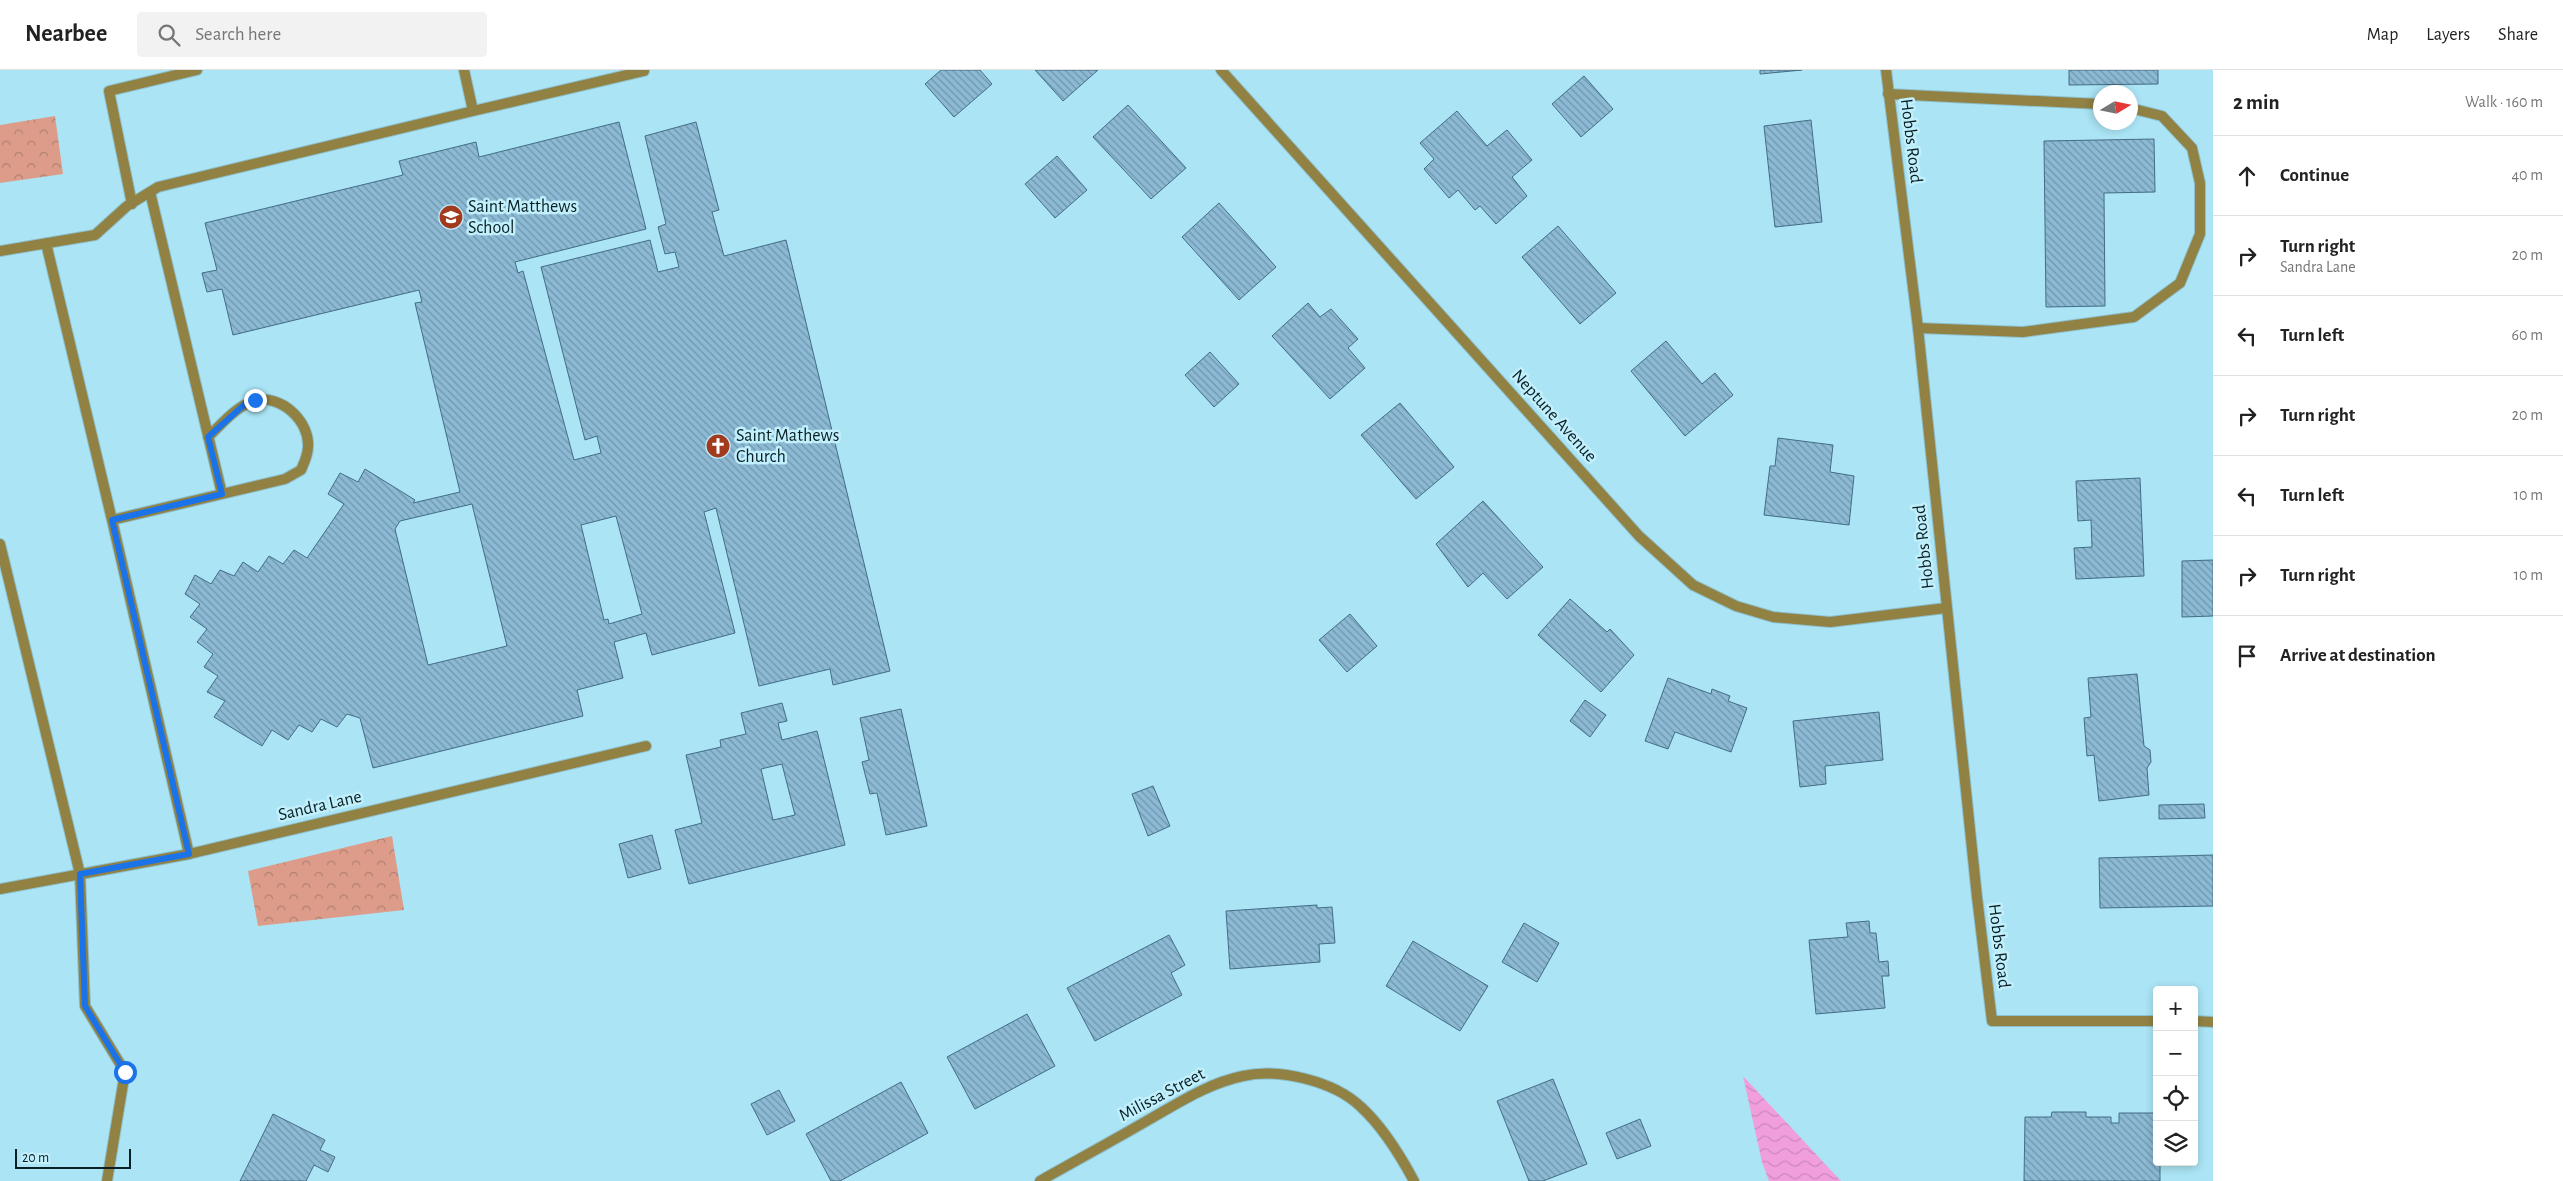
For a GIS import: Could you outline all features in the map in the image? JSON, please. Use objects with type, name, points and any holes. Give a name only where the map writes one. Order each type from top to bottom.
[{"type":"street","points":[[132,204],[109,91],[197,70]]},
{"type":"street","points":[[464,70],[473,111]]},
{"type":"street","points":[[0,251],[94,234],[132,204],[158,187],[644,70]]},
{"type":"street","name":"Neptune Avenue","points":[[1221,70],[1639,536],[1693,585],[1736,606],[1772,617],[1830,622],[1946,608]]},
{"type":"street","name":"Hobbs Road","points":[[1886,70],[1918,328],[1946,608],[1992,1020],[2153,1021]]},
{"type":"street","points":[[1888,94],[2093,104]]},
{"type":"street","points":[[1918,328],[2022,332],[2134,317],[2180,284],[2200,234],[2200,183],[2192,148],[2162,116],[2138,110]]},
{"type":"street","points":[[150,192],[222,494]]},
{"type":"street","points":[[46,243],[189,854]]},
{"type":"street","points":[[112,520],[286,479],[301,470],[308,446],[306,432],[295,412],[268,399],[255,400],[245,404],[208,437]]},
{"type":"street","points":[[0,544],[80,874],[85,1006],[125,1072],[106,1181]]},
{"type":"street","name":"Sandra Lane","points":[[0,888],[189,854],[646,746]]},
{"type":"street","points":[[2198,1022],[2213,1022]]},
{"type":"street","name":"Milissa Street","points":[[1040,1181],[1209,1086],[1244,1075],[1280,1074],[1310,1080],[1343,1094],[1361,1106],[1399,1154],[1414,1181]]},
{"type":"green space","points":[[55,116],[63,174],[0,183],[0,125]]},
{"type":"green space","points":[[392,836],[404,910],[258,926],[248,871]]},
{"type":"water","points":[[1743,1076],[1841,1181],[1769,1181],[1762,1162]]},
{"type":"building","points":[[941,70],[980,70],[992,84],[954,117],[925,84]]},
{"type":"building","points":[[1035,70],[1098,70],[1063,101]]},
{"type":"building","points":[[1760,70],[1802,70],[1760,74]]},
{"type":"building","points":[[2069,70],[2158,70],[2158,84],[2069,85]]},
{"type":"building","points":[[1584,76],[1613,109],[1581,137],[1552,104]]},
{"type":"building","points":[[1128,105],[1186,168],[1151,199],[1093,137]]},
{"type":"building","points":[[1457,111],[1487,146],[1507,130],[1532,160],[1512,177],[1527,196],[1496,224],[1480,206],[1475,210],[1458,190],[1449,198],[1424,169],[1434,159],[1420,143]]},
{"type":"building","points":[[1811,120],[1822,222],[1775,227],[1764,126]]},
{"type":"building","name":"Saint Mathews Church","points":[[619,122],[646,229],[515,262],[518,273],[523,271],[574,460],[601,453],[597,436],[585,440],[541,267],[650,240],[658,272],[679,267],[675,252],[665,254],[658,227],[666,224],[645,136],[696,122],[719,210],[712,212],[724,256],[786,240],[890,671],[833,685],[830,669],[759,686],[716,508],[704,512],[735,633],[652,655],[646,633],[614,642],[623,678],[577,690],[583,716],[373,768],[360,718],[347,714],[337,727],[321,719],[312,732],[299,725],[288,740],[272,730],[262,746],[214,717],[225,701],[207,692],[218,676],[204,667],[213,654],[197,642],[207,629],[190,617],[200,604],[185,594],[195,575],[211,584],[220,570],[234,576],[243,562],[258,572],[269,556],[283,564],[294,550],[307,558],[344,504],[328,494],[340,473],[358,482],[365,469],[415,500],[413,503],[460,492],[415,303],[422,302],[419,290],[233,335],[222,289],[207,292],[202,273],[217,270],[205,223],[403,175],[399,161],[476,142],[479,157]],"holes":[[[472,504],[507,646],[428,665],[395,529],[400,521]],[[616,516],[642,614],[609,624],[608,619],[604,620],[581,525]]]},
{"type":"building","points":[[2154,139],[2155,192],[2104,193],[2105,306],[2046,307],[2044,141]]},
{"type":"building","points":[[1057,156],[1087,190],[1055,218],[1025,184]]},
{"type":"building","points":[[1219,203],[1276,267],[1239,300],[1182,237]]},
{"type":"building","points":[[1558,226],[1616,293],[1580,324],[1522,257]]},
{"type":"building","points":[[1308,303],[1320,317],[1331,309],[1358,339],[1348,348],[1365,368],[1330,399],[1272,336]]},
{"type":"building","points":[[1666,341],[1702,384],[1715,373],[1733,395],[1685,436],[1631,371]]},
{"type":"building","points":[[1210,352],[1239,384],[1214,407],[1185,375]]},
{"type":"building","points":[[1400,403],[1454,467],[1416,499],[1361,435]]},
{"type":"building","points":[[1778,438],[1833,445],[1830,472],[1854,476],[1849,525],[1764,515],[1770,466],[1775,466]]},
{"type":"building","points":[[2140,478],[2144,576],[2076,579],[2074,548],[2092,547],[2091,520],[2078,521],[2076,481]]},
{"type":"building","points":[[1483,501],[1543,567],[1507,599],[1483,573],[1468,587],[1436,544]]},
{"type":"building","points":[[2213,560],[2213,616],[2182,617],[2182,561]]},
{"type":"building","points":[[1570,599],[1607,632],[1610,629],[1634,655],[1601,692],[1538,635]]},
{"type":"building","points":[[1350,614],[1377,646],[1347,672],[1319,640]]},
{"type":"building","points":[[2137,674],[2144,746],[2150,750],[2151,762],[2147,768],[2149,795],[2099,801],[2094,755],[2087,756],[2084,718],[2091,717],[2088,678]]},
{"type":"building","points":[[1668,678],[1711,694],[1712,689],[1730,696],[1728,701],[1747,708],[1731,752],[1675,732],[1668,749],[1645,741]]},
{"type":"building","points":[[1585,700],[1606,715],[1590,737],[1570,721]]},
{"type":"building","points":[[782,703],[787,721],[778,723],[782,740],[817,731],[845,845],[689,884],[675,830],[702,823],[686,755],[721,747],[720,740],[746,734],[741,713]],"holes":[[[782,764],[795,815],[773,820],[761,769]]]},
{"type":"building","points":[[901,709],[927,826],[886,835],[877,793],[870,794],[862,762],[869,760],[860,718]]},
{"type":"building","points":[[1879,712],[1883,760],[1825,766],[1826,784],[1800,787],[1793,721]]},
{"type":"building","points":[[1153,786],[1170,826],[1148,836],[1132,794]]},
{"type":"building","points":[[2204,804],[2205,818],[2159,819],[2159,805]]},
{"type":"building","points":[[652,835],[661,869],[628,878],[619,844]]},
{"type":"building","points":[[2213,855],[2213,906],[2100,908],[2099,858]]},
{"type":"building","points":[[1317,905],[1317,908],[1332,907],[1335,943],[1319,944],[1320,962],[1230,969],[1226,911]]},
{"type":"building","points":[[1869,921],[1870,933],[1876,933],[1879,962],[1888,961],[1889,976],[1882,976],[1885,1008],[1816,1014],[1809,940],[1848,937],[1846,923]]},
{"type":"building","points":[[1524,923],[1559,943],[1537,982],[1502,962]]},
{"type":"building","points":[[1169,935],[1185,965],[1171,973],[1182,995],[1095,1041],[1067,988]]},
{"type":"building","points":[[1413,941],[1488,986],[1460,1031],[1386,986]]},
{"type":"building","points":[[1027,1014],[1055,1066],[975,1109],[947,1057]]},
{"type":"building","points":[[1553,1079],[1587,1164],[1543,1181],[1529,1181],[1497,1101]]},
{"type":"building","points":[[901,1082],[928,1133],[840,1181],[831,1181],[806,1134]]},
{"type":"building","points":[[779,1090],[795,1121],[767,1135],[751,1104]]},
{"type":"building","points":[[2052,1112],[2086,1112],[2086,1117],[2111,1117],[2111,1123],[2119,1123],[2119,1113],[2153,1113],[2153,1166],[2160,1166],[2160,1181],[2024,1181],[2025,1117],[2051,1117]]},
{"type":"building","points":[[273,1114],[325,1140],[320,1150],[335,1157],[328,1172],[314,1165],[306,1181],[240,1181]]},
{"type":"building","points":[[1640,1119],[1651,1146],[1617,1159],[1606,1133]]},
{"type":"place","name":"Saint Matthews School","points":[[451,217]]},
{"type":"place","name":"Saint Mathews Church","points":[[718,446]]},
{"type":"route","points":[[125,1072],[85,1006],[80,874],[189,854],[112,520],[222,494],[208,437],[245,404],[255,400]]}]
